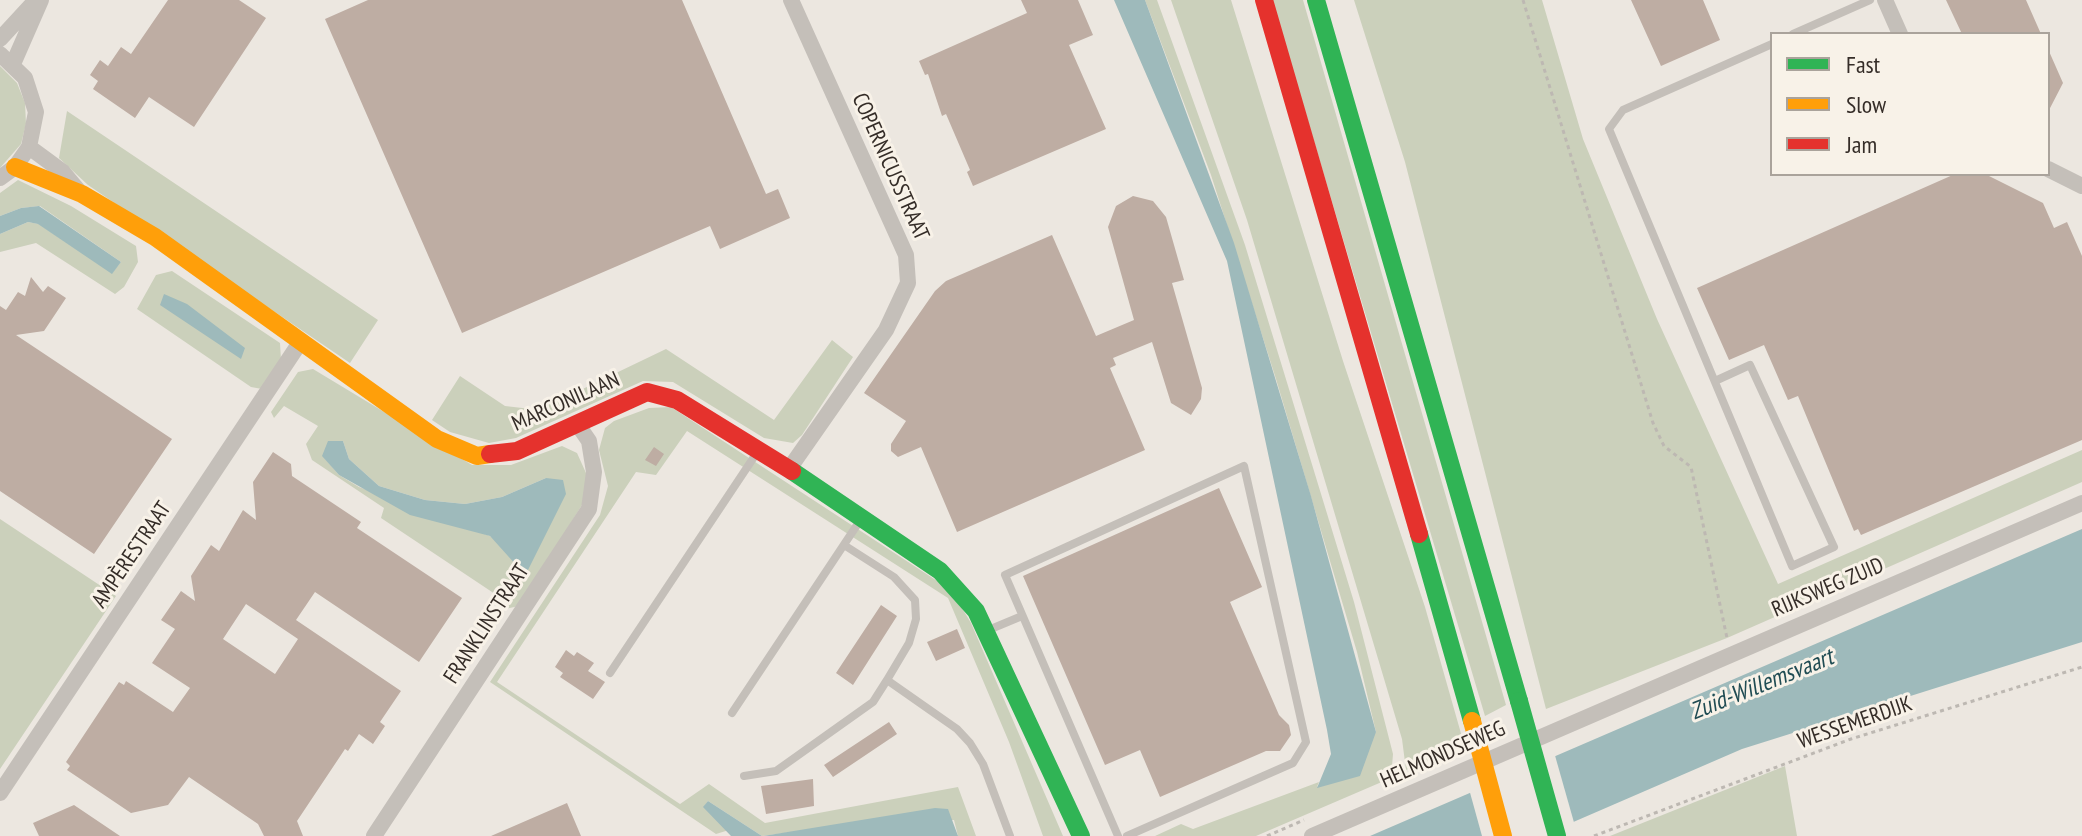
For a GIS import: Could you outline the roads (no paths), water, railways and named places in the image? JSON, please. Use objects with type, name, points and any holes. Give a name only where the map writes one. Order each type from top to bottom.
[{"type":"main road","points":[[1264,0],[1380,390],[1503,836]]},
{"type":"main road","points":[[1319,0],[1557,836]]},
{"type":"main road","name":"MARCONILAAN","points":[[8,173],[82,194],[155,237],[437,439],[477,456],[517,451],[647,392],[677,400],[789,469],[940,571],[976,611],[1081,836]]},
{"type":"street","points":[[0,39],[38,0]]},
{"type":"street","points":[[8,173],[29,147],[35,121],[32,95],[7,59],[38,0]]},
{"type":"street","name":"COPERNICUSSTRAAT","points":[[789,469],[886,330],[908,283],[906,255],[791,0]]},
{"type":"street","points":[[1885,0],[1899,32]]},
{"type":"street","name":"MARCONILAAN","points":[[29,147],[63,172],[82,194]]},
{"type":"street","points":[[2050,170],[2082,186]]},
{"type":"street","name":"AMPÈRESTRAAT","points":[[0,793],[301,341]]},
{"type":"street","name":"FRANKLINSTRAAT","points":[[374,836],[589,509],[594,472],[589,441],[578,425]]},
{"type":"street","name":"RIJKSWEG ZUID","points":[[1591,714],[2082,503]]},
{"type":"street","name":"HELMONDSEWEG","points":[[1312,836],[1591,714]]},
{"type":"lane","points":[[1798,32],[1870,0]]},
{"type":"lane","points":[[1715,381],[1750,365],[1834,547],[1792,566],[1609,129],[1623,110],[1770,45]]},
{"type":"lane","points":[[610,673],[758,451]]},
{"type":"lane","points":[[1118,836],[1005,575],[1244,466],[1306,742],[1293,763],[1127,836]]},
{"type":"lane","points":[[732,713],[862,518]]},
{"type":"lane","points":[[744,776],[776,771],[873,702],[909,643],[916,619],[915,600],[894,577],[844,545]]},
{"type":"lane","points":[[985,631],[1022,616]]},
{"type":"lane","points":[[887,680],[957,729],[970,743],[983,764],[1010,836]]},
{"type":"water","points":[[1114,0],[1145,0],[1234,243],[1311,496],[1376,732],[1360,776],[1317,788],[1331,754],[1327,730],[1227,261]]},
{"type":"water","points":[[39,206],[121,262],[112,274],[38,224],[28,222],[0,234],[0,216],[21,208]]},
{"type":"water","points":[[164,294],[187,304],[245,348],[241,359],[160,305]]},
{"type":"water","points":[[328,441],[343,441],[349,459],[379,486],[425,500],[465,504],[502,497],[546,478],[563,480],[566,494],[528,570],[517,566],[490,536],[410,515],[339,475],[322,456]]},
{"type":"water","name":"Zuid-Willemsvaart","points":[[2082,529],[2082,642],[1742,749],[1541,836],[1370,836]]},
{"type":"water","points":[[708,801],[762,836],[731,836],[703,807]]},
{"type":"water","points":[[935,808],[948,809],[958,836],[763,836]]}]
